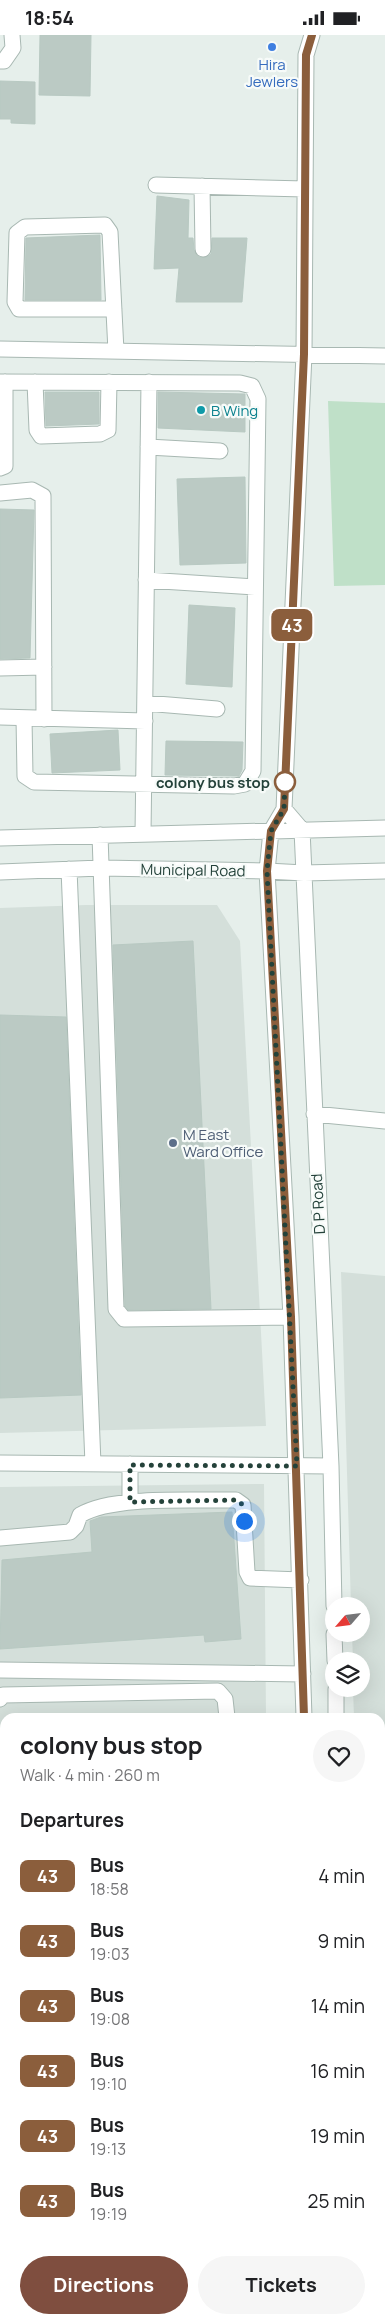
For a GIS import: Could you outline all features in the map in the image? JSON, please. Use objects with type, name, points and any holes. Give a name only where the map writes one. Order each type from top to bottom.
[{"type":"street","points":[[0,61],[4,61],[12,48],[12,35]]},
{"type":"street","points":[[304,1713],[291,1317],[267,871],[271,831],[284,809],[304,354],[306,55],[312,35]]},
{"type":"street","points":[[156,185],[305,189]]},
{"type":"street","points":[[202,186],[203,249]]},
{"type":"street","points":[[114,309],[19,309],[15,302],[17,233],[25,227],[105,225],[110,232],[114,309],[116,351]]},
{"type":"street","points":[[0,349],[385,356]]},
{"type":"street","points":[[0,468],[5,466],[3,382],[240,383],[252,386],[258,399],[253,771],[245,784],[234,786],[34,782],[25,776],[24,718]]},
{"type":"street","points":[[35,382],[37,430],[41,436],[100,434],[108,430],[109,382]]},
{"type":"street","points":[[143,834],[149,382]]},
{"type":"street","points":[[148,447],[220,451]]},
{"type":"street","points":[[0,493],[32,490],[43,496],[44,719]]},
{"type":"street","points":[[146,580],[255,587]]},
{"type":"street","points":[[0,668],[44,667]]},
{"type":"street","points":[[145,703],[217,709]]},
{"type":"street","points":[[0,717],[145,721]]},
{"type":"street","points":[[284,809],[302,830]]},
{"type":"street","points":[[0,838],[385,828]]},
{"type":"street","name":"D P Road","points":[[302,830],[331,1466],[334,1597]]},
{"type":"street","points":[[100,835],[116,1309],[124,1319],[291,1317]]},
{"type":"street","name":"Municipal Road","points":[[0,872],[101,868],[304,873],[385,871]]},
{"type":"street","points":[[69,869],[93,1464]]},
{"type":"street","points":[[314,1114],[385,1121]]},
{"type":"street","points":[[0,1463],[331,1466]]},
{"type":"street","points":[[130,1465],[130,1502]]},
{"type":"street","points":[[0,1538],[70,1532],[76,1526],[80,1515],[88,1510],[130,1502],[236,1500],[243,1505],[247,1572],[250,1578],[301,1580]]},
{"type":"street","points":[[0,1669],[303,1674]]},
{"type":"street","points":[[0,1699],[3,1695],[218,1691],[225,1699],[227,1713]]},
{"type":"street","points":[[336,1697],[336,1713]]},
{"type":"shaded area","points":[[86,905],[217,905],[240,941],[266,1426],[0,1433],[0,908]]},
{"type":"shaded area","points":[[341,1272],[385,1276],[385,1713],[354,1713],[353,1697],[370,1697],[370,1652],[353,1652],[352,1643],[370,1643],[370,1597],[351,1597]]},
{"type":"shaded area","points":[[264,1484],[266,1713],[0,1713],[0,1487]]},
{"type":"green space","points":[[328,401],[385,403],[385,585],[334,586]]},
{"type":"building","points":[[40,35],[91,35],[90,96],[39,95]]},
{"type":"building","points":[[0,81],[35,82],[35,124],[11,123],[11,119],[0,119]]},
{"type":"building","points":[[157,196],[189,200],[188,238],[193,238],[194,250],[199,257],[207,257],[211,254],[212,238],[247,238],[242,302],[176,302],[179,268],[154,269]]},
{"type":"building","points":[[100,235],[101,300],[25,300],[26,238]]},
{"type":"building","points":[[45,392],[99,392],[99,424],[46,426]]},
{"type":"building","name":"B Wing","points":[[158,392],[245,394],[245,432],[158,428]]},
{"type":"building","points":[[245,477],[246,563],[180,565],[177,479]]},
{"type":"building","points":[[0,509],[34,510],[30,658],[0,659]]},
{"type":"building","points":[[189,605],[235,608],[232,687],[186,684]]},
{"type":"building","points":[[118,730],[120,770],[52,773],[50,734]]},
{"type":"building","points":[[166,741],[243,742],[242,770],[239,776],[165,775]]},
{"type":"building","points":[[193,941],[211,1309],[128,1310],[125,1306],[113,945]]},
{"type":"building","points":[[0,1015],[66,1017],[81,1395],[0,1398]]},
{"type":"building","points":[[232,1512],[241,1639],[205,1642],[204,1635],[0,1649],[2,1560],[92,1552],[90,1521],[101,1517]]},
{"type":"bus line","name":"43","points":[[304,1713],[291,1317],[267,871],[271,831],[284,809],[304,354],[306,55],[312,35]]},
{"type":"place","name":"Hira Jewlers","points":[[272,47]]},
{"type":"place","name":"B Wing","points":[[201,410]]},
{"type":"place","name":"colony bus stop","points":[[285,782]]},
{"type":"place","name":"M East Ward Office","points":[[173,1143]]},
{"type":"route","points":[[244,1521],[243,1505],[236,1500],[130,1502],[130,1465],[297,1466],[291,1317],[267,871],[271,831],[284,809],[285,782]]}]
